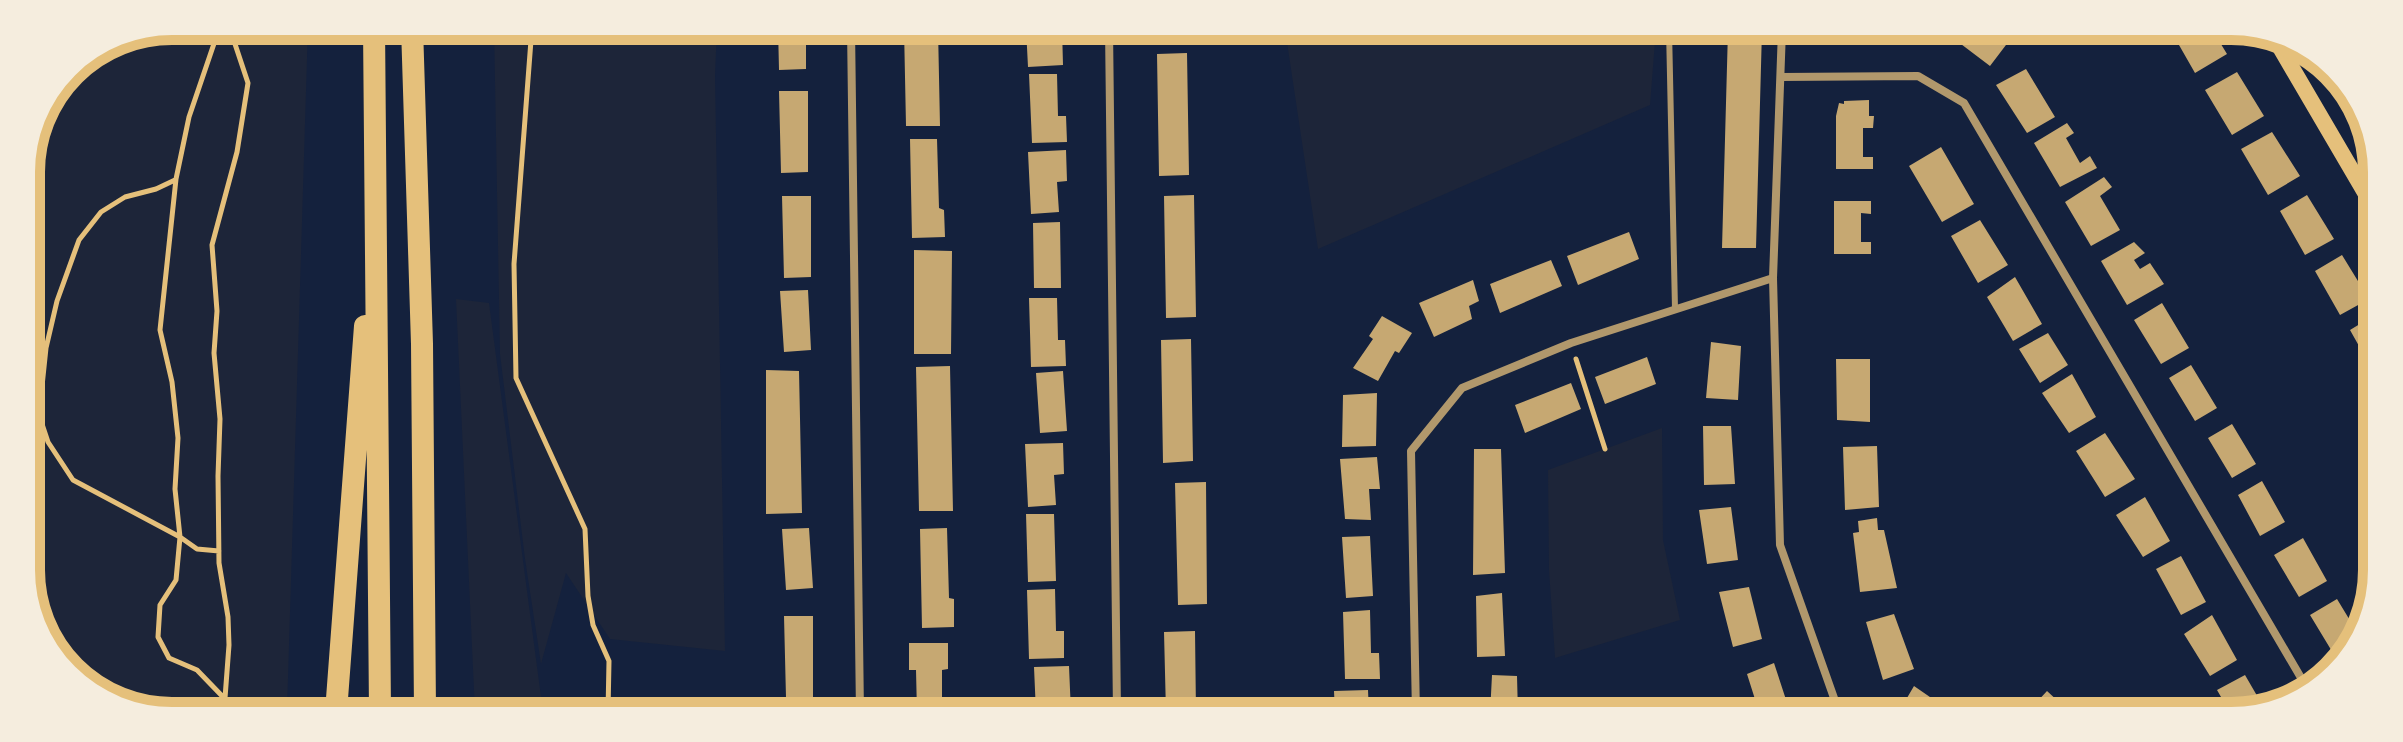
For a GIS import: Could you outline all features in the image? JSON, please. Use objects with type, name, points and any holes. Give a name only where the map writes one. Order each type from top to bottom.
[{"type":"highway","points":[[374,40],[380,702]]},
{"type":"highway","points":[[412,40],[422,344],[425,702]]},
{"type":"highway","points":[[337,702],[352,477],[377,193]]},
{"type":"highway","points":[[426,663],[432,702]]},
{"type":"main road","points":[[2282,52],[2363,189]]},
{"type":"street","points":[[851,40],[860,702]]},
{"type":"street","points":[[1109,40],[1117,702]]},
{"type":"street","points":[[1782,40],[1773,278],[1780,545],[1835,702]]},
{"type":"street","points":[[1781,77],[1918,76],[1964,103],[2302,680]]},
{"type":"street","points":[[1416,702],[1411,451],[1462,388],[1571,343],[1773,278]]},
{"type":"lane","points":[[1669,40],[1675,309]]},
{"type":"path","points":[[215,40],[189,117],[176,179],[160,330],[172,382],[178,438],[175,489],[180,537],[176,580],[160,605],[158,637],[169,658],[197,670],[225,699],[228,617],[219,551],[220,419],[214,353],[217,311],[212,245],[237,152],[248,83],[234,40]]},
{"type":"path","points":[[531,40],[514,264],[516,378],[585,529],[590,610],[593,625],[609,661],[608,702]]},
{"type":"path","points":[[40,405],[46,348],[57,301],[79,240],[101,212],[125,197],[156,189],[176,179]]},
{"type":"path","points":[[1571,343],[1605,449]]},
{"type":"path","points":[[40,418],[48,442],[73,480],[197,549],[219,551]]},
{"type":"shaded area","points":[[172,40],[308,40],[287,702],[172,702],[138,697],[106,684],[79,663],[54,628],[43,595],[40,570],[40,164],[45,138],[62,99],[79,79],[99,62],[122,50]]},
{"type":"shaded area","points":[[494,40],[716,40],[725,651],[610,639],[566,573],[541,664],[500,354]]},
{"type":"shaded area","points":[[1287,40],[1655,40],[1650,105],[1318,249]]},
{"type":"shaded area","points":[[456,299],[489,303],[542,702],[475,702]]},
{"type":"shaded area","points":[[1662,428],[1663,540],[1680,620],[1555,658],[1549,570],[1548,470]]},
{"type":"building","points":[[778,40],[806,40],[806,69],[779,70]]},
{"type":"building","points":[[904,40],[938,40],[940,126],[906,126]]},
{"type":"building","points":[[1027,40],[1062,40],[1063,65],[1028,67]]},
{"type":"building","points":[[1728,40],[1762,40],[1756,248],[1722,248]]},
{"type":"building","points":[[1956,40],[2009,41],[1990,66]]},
{"type":"building","points":[[2176,40],[2218,40],[2227,54],[2195,73]]},
{"type":"building","points":[[1187,53],[1189,175],[1159,176],[1157,54]]},
{"type":"building","points":[[2026,69],[2055,117],[2027,133],[1996,85]]},
{"type":"building","points":[[2237,72],[2264,116],[2232,135],[2205,90]]},
{"type":"building","points":[[1029,74],[1057,74],[1058,116],[1066,116],[1067,142],[1032,143]]},
{"type":"building","points":[[779,91],[808,91],[808,172],[781,173]]},
{"type":"building","points":[[1869,100],[1869,116],[1874,116],[1873,128],[1863,128],[1863,157],[1873,157],[1873,169],[1836,169],[1836,116],[1839,103]]},
{"type":"building","points":[[2067,123],[2074,133],[2066,138],[2080,163],[2090,156],[2097,168],[2060,187],[2034,143]]},
{"type":"building","points":[[2272,132],[2300,176],[2268,195],[2241,149]]},
{"type":"building","points":[[910,139],[937,139],[939,208],[944,210],[945,237],[912,238]]},
{"type":"building","points":[[1941,147],[1974,204],[1942,222],[1909,166]]},
{"type":"building","points":[[1066,150],[1067,181],[1057,182],[1059,212],[1031,214],[1028,152]]},
{"type":"building","points":[[2104,177],[2112,187],[2100,196],[2120,230],[2091,246],[2065,202]]},
{"type":"building","points":[[1194,195],[1196,317],[1166,318],[1164,196]]},
{"type":"building","points":[[2307,195],[2334,239],[2305,255],[2280,211]]},
{"type":"building","points":[[782,196],[811,196],[811,277],[784,278]]},
{"type":"building","points":[[1834,201],[1871,201],[1871,214],[1861,213],[1861,242],[1871,242],[1871,254],[1834,254]]},
{"type":"building","points":[[1980,220],[2008,265],[1978,283],[1951,236]]},
{"type":"building","points":[[1060,222],[1061,288],[1034,288],[1033,223]]},
{"type":"building","points":[[1629,232],[1639,259],[1578,285],[1567,256]]},
{"type":"building","points":[[2134,242],[2145,253],[2134,260],[2140,269],[2150,263],[2164,284],[2127,305],[2101,261]]},
{"type":"building","points":[[914,250],[952,251],[951,354],[914,354]]},
{"type":"building","points":[[2342,255],[2363,289],[2363,302],[2340,315],[2315,271]]},
{"type":"building","points":[[1551,260],[1562,286],[1500,313],[1490,284]]},
{"type":"building","points":[[2015,277],[2042,324],[2013,341],[1987,297]]},
{"type":"building","points":[[1473,280],[1479,301],[1469,306],[1472,319],[1434,337],[1419,303]]},
{"type":"building","points":[[808,290],[811,350],[784,352],[780,291]]},
{"type":"building","points":[[1029,298],[1057,298],[1058,340],[1065,340],[1066,366],[1031,367]]},
{"type":"building","points":[[2162,303],[2189,348],[2161,364],[2134,320]]},
{"type":"building","points":[[1382,316],[1412,333],[1399,353],[1395,351],[1378,381],[1353,368],[1373,339],[1369,336]]},
{"type":"building","points":[[2363,322],[2363,353],[2350,330]]},
{"type":"building","points":[[2048,333],[2068,365],[2040,383],[2019,349]]},
{"type":"building","points":[[1191,339],[1193,461],[1163,463],[1161,340]]},
{"type":"building","points":[[1711,342],[1741,346],[1738,400],[1706,398]]},
{"type":"building","points":[[1647,357],[1656,384],[1605,404],[1595,377]]},
{"type":"building","points":[[1836,359],[1870,359],[1870,422],[1837,420]]},
{"type":"building","points":[[2191,365],[2217,408],[2195,421],[2169,378]]},
{"type":"building","points":[[950,366],[953,511],[919,511],[916,367]]},
{"type":"building","points":[[766,370],[799,371],[802,513],[766,514]]},
{"type":"building","points":[[1063,371],[1067,431],[1040,433],[1036,373]]},
{"type":"building","points":[[2072,374],[2096,417],[2069,433],[2042,393]]},
{"type":"building","points":[[1571,383],[1581,409],[1525,433],[1515,405]]},
{"type":"building","points":[[1377,393],[1376,446],[1342,447],[1343,395]]},
{"type":"building","points":[[2232,424],[2256,464],[2232,478],[2208,438]]},
{"type":"building","points":[[1703,426],[1731,426],[1735,484],[1704,485]]},
{"type":"building","points":[[2105,433],[2135,479],[2105,497],[2076,451]]},
{"type":"building","points":[[1063,443],[1064,474],[1054,475],[1056,505],[1028,507],[1025,444]]},
{"type":"building","points":[[1877,446],[1879,507],[1845,510],[1843,447]]},
{"type":"building","points":[[1474,449],[1501,449],[1505,573],[1473,575]]},
{"type":"building","points":[[1377,457],[1380,489],[1369,489],[1371,520],[1345,519],[1340,459]]},
{"type":"building","points":[[2262,481],[2285,522],[2260,536],[2238,495]]},
{"type":"building","points":[[1206,482],[1207,604],[1178,605],[1175,483]]},
{"type":"building","points":[[2145,497],[2170,541],[2143,557],[2116,515]]},
{"type":"building","points":[[1731,507],[1738,560],[1707,564],[1699,510]]},
{"type":"building","points":[[1026,514],[1054,514],[1056,581],[1028,582]]},
{"type":"building","points":[[1877,518],[1878,530],[1884,530],[1897,588],[1860,592],[1853,533],[1859,532],[1858,521]]},
{"type":"building","points":[[809,528],[813,588],[786,590],[782,529]]},
{"type":"building","points":[[947,528],[949,598],[954,599],[954,627],[922,628],[920,529]]},
{"type":"building","points":[[1370,536],[1373,596],[1346,598],[1342,537]]},
{"type":"building","points":[[2303,538],[2327,581],[2299,597],[2274,555]]},
{"type":"building","points":[[2181,556],[2206,602],[2181,615],[2156,569]]},
{"type":"building","points":[[1749,587],[1762,639],[1733,647],[1719,592]]},
{"type":"building","points":[[1055,589],[1056,631],[1064,631],[1064,658],[1029,659],[1027,590]]},
{"type":"building","points":[[1502,593],[1505,656],[1477,657],[1476,596]]},
{"type":"building","points":[[2337,599],[2351,623],[2333,653],[2310,615]]},
{"type":"building","points":[[1370,610],[1371,653],[1379,653],[1380,679],[1345,679],[1343,612]]},
{"type":"building","points":[[1894,614],[1914,669],[1883,680],[1866,622]]},
{"type":"building","points":[[2212,615],[2237,660],[2210,676],[2184,634]]},
{"type":"building","points":[[784,616],[813,616],[813,697],[786,698]]},
{"type":"building","points":[[1195,631],[1196,702],[1166,702],[1164,632]]},
{"type":"building","points":[[909,643],[948,643],[948,669],[942,670],[942,702],[917,702],[916,670],[909,670]]},
{"type":"building","points":[[1774,663],[1787,702],[1756,702],[1747,674]]},
{"type":"building","points":[[1069,666],[1071,702],[1036,702],[1034,667]]},
{"type":"building","points":[[1492,675],[1517,676],[1518,702],[1491,702]]},
{"type":"building","points":[[2245,675],[2258,698],[2224,702],[2217,690]]},
{"type":"building","points":[[1914,686],[1937,702],[1905,702]]},
{"type":"building","points":[[1368,690],[1368,702],[1334,702],[1334,691]]},
{"type":"building","points":[[2047,691],[2059,702],[2037,702]]}]
